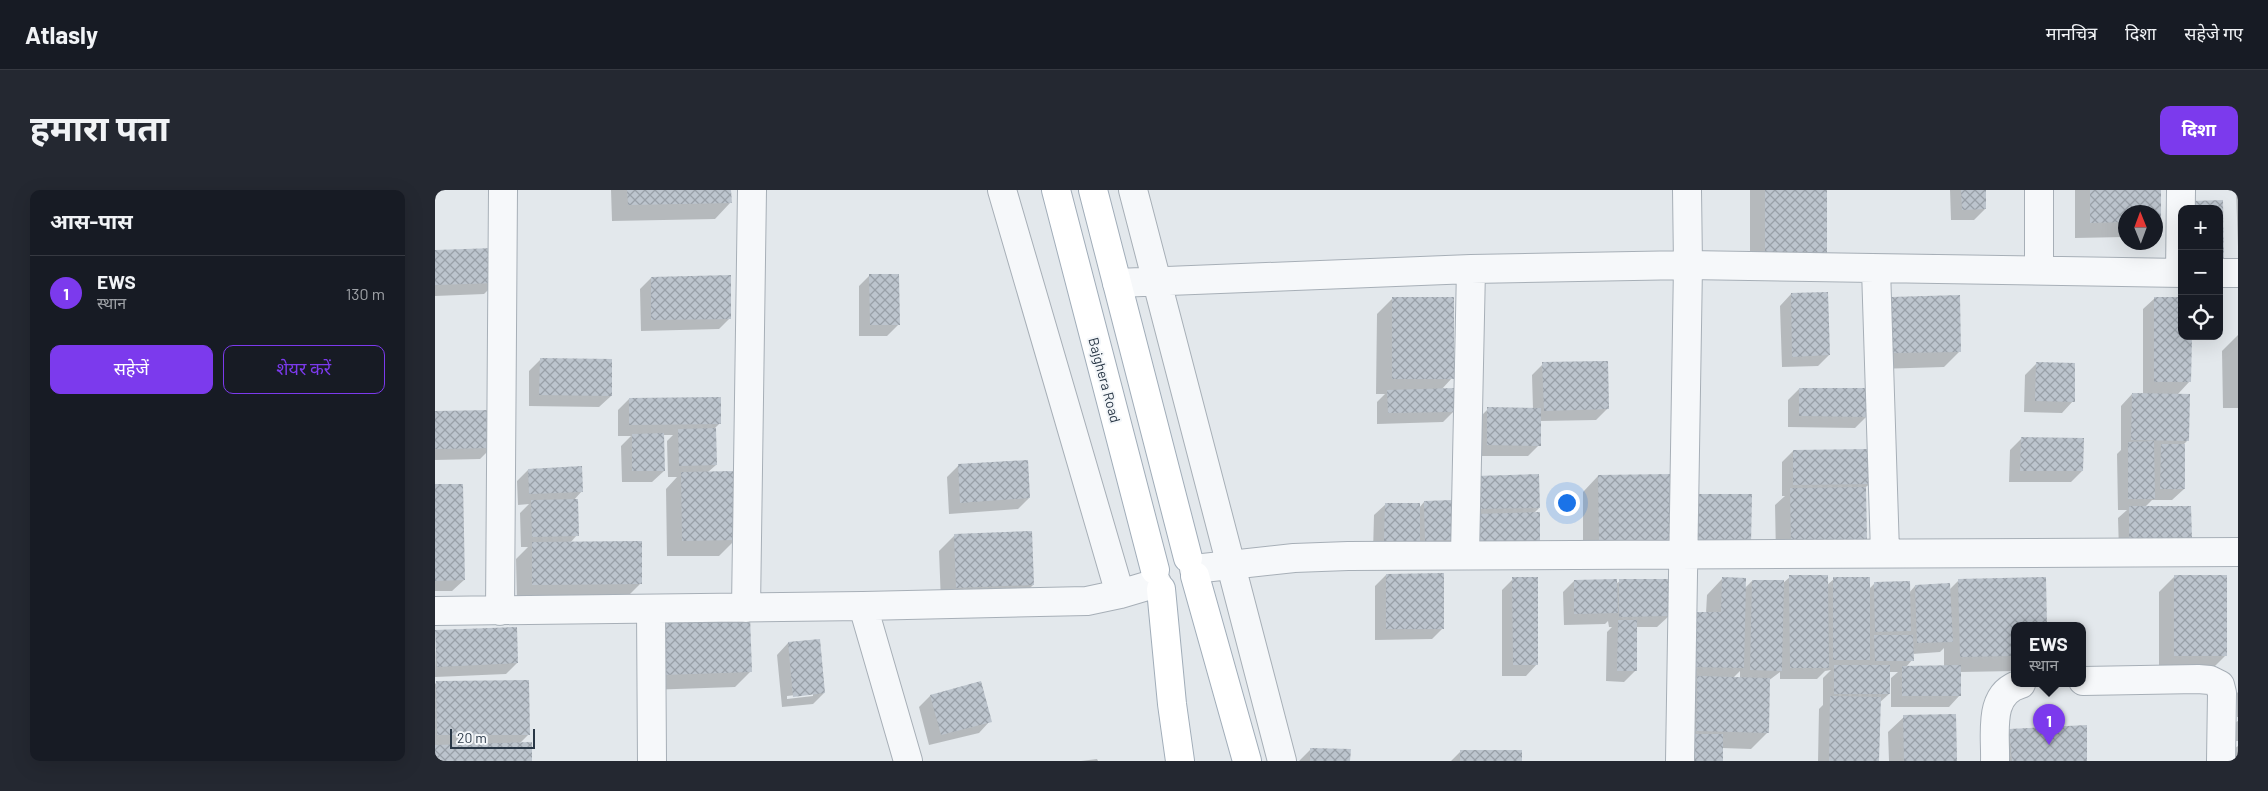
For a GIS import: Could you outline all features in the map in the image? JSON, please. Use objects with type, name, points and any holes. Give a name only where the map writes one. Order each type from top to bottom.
[{"type":"main road","name":"Bajghera Road","points":[[1056,190],[1158,580],[1180,761]]},
{"type":"main road","points":[[1093,190],[1192,568],[1247,761]]},
{"type":"main road","points":[[1158,580],[1172,594],[1185,592],[1190,588],[1192,568]]},
{"type":"street","points":[[500,611],[503,190]]},
{"type":"street","points":[[745,608],[752,190]]},
{"type":"street","points":[[1002,190],[1120,594]]},
{"type":"street","points":[[1133,190],[1282,761]]},
{"type":"street","points":[[1680,761],[1688,265],[1687,190]]},
{"type":"street","points":[[2039,190],[2039,270]]},
{"type":"street","points":[[2181,190],[2181,250]]},
{"type":"street","points":[[1117,283],[1471,269],[1688,265],[2178,273]]},
{"type":"street","points":[[1465,555],[1471,269]]},
{"type":"street","points":[[1876,269],[1885,552]]},
{"type":"street","points":[[2223,273],[2238,274]]},
{"type":"street","points":[[1192,568],[1294,558],[1348,556],[1885,552],[2238,552]]},
{"type":"street","points":[[435,611],[745,608],[1087,601],[1120,594],[1158,580]]},
{"type":"street","points":[[863,606],[909,761]]},
{"type":"street","points":[[651,609],[652,761]]},
{"type":"street","points":[[2086,681],[2198,679],[2211,680],[2220,685],[2222,693],[2221,761]]},
{"type":"street","points":[[1995,761],[1996,706],[2002,695],[2011,687]]},
{"type":"building","points":[[627,190],[731,190],[732,203],[628,205]]},
{"type":"building","points":[[1765,190],[1827,190],[1827,254],[1765,254]]},
{"type":"building","points":[[1961,190],[1986,190],[1986,209],[1962,210]]},
{"type":"building","points":[[2090,190],[2161,190],[2161,205],[2118,205],[2118,222],[2090,223]]},
{"type":"building","points":[[2223,200],[2224,259],[2223,205],[2189,205],[2189,201]]},
{"type":"building","points":[[495,248],[496,283],[435,285],[435,250]]},
{"type":"building","points":[[869,274],[899,274],[900,325],[870,325]]},
{"type":"building","points":[[731,275],[731,319],[651,320],[651,277]]},
{"type":"building","points":[[1828,292],[1830,355],[1792,357],[1791,293]]},
{"type":"building","points":[[1960,295],[1961,352],[1892,353],[1891,297]]},
{"type":"building","points":[[1392,297],[1454,297],[1454,379],[1392,379]]},
{"type":"building","points":[[2154,297],[2178,297],[2178,340],[2192,340],[2191,382],[2154,382]]},
{"type":"building","points":[[540,358],[612,359],[612,396],[539,395]]},
{"type":"building","points":[[1608,361],[1609,409],[1544,411],[1542,362]]},
{"type":"building","points":[[2036,362],[2075,363],[2075,402],[2035,401]]},
{"type":"building","points":[[1455,388],[1456,412],[1388,413],[1387,390]]},
{"type":"building","points":[[1799,388],[1868,388],[1868,417],[1799,416]]},
{"type":"building","points":[[2132,393],[2190,394],[2189,441],[2131,440]]},
{"type":"building","points":[[721,397],[721,424],[629,425],[629,398]]},
{"type":"building","points":[[1487,407],[1541,408],[1541,446],[1487,445]]},
{"type":"building","points":[[492,410],[493,448],[435,449],[435,411]]},
{"type":"building","points":[[716,428],[717,465],[679,466],[678,429]]},
{"type":"building","points":[[664,433],[665,471],[632,471],[632,434]]},
{"type":"building","points":[[2021,437],[2084,438],[2083,471],[2020,471]]},
{"type":"building","points":[[2154,441],[2155,499],[2128,499],[2128,442]]},
{"type":"building","points":[[2161,444],[2185,444],[2185,489],[2160,489]]},
{"type":"building","points":[[1872,449],[1872,484],[1793,485],[1793,450]]},
{"type":"building","points":[[1028,460],[1030,498],[960,503],[958,464]]},
{"type":"building","points":[[582,466],[583,492],[529,494],[528,469]]},
{"type":"building","points":[[735,471],[736,540],[682,541],[681,472]]},
{"type":"building","points":[[1539,474],[1540,508],[1474,509],[1474,476]]},
{"type":"building","points":[[1673,474],[1674,541],[1599,542],[1598,475]]},
{"type":"building","points":[[435,484],[463,484],[465,580],[435,581]]},
{"type":"building","points":[[1866,487],[1867,540],[1791,541],[1790,488]]},
{"type":"building","points":[[1694,494],[1752,494],[1751,544],[1695,544]]},
{"type":"building","points":[[578,499],[579,536],[532,537],[531,500]]},
{"type":"building","points":[[1452,500],[1454,540],[1425,541],[1424,501]]},
{"type":"building","points":[[1385,503],[1420,503],[1420,542],[1384,541]]},
{"type":"building","points":[[2129,506],[2191,506],[2192,540],[2129,541]]},
{"type":"building","points":[[1540,512],[1540,542],[1475,543],[1474,514]]},
{"type":"building","points":[[1032,531],[1034,585],[956,588],[954,534]]},
{"type":"building","points":[[642,541],[642,584],[532,585],[532,542]]},
{"type":"building","points":[[1444,573],[1444,629],[1386,629],[1386,574]]},
{"type":"building","points":[[1789,575],[1828,575],[1829,668],[1790,668]]},
{"type":"building","points":[[2174,575],[2227,575],[2227,656],[2174,656]]},
{"type":"building","points":[[1512,577],[1538,577],[1538,665],[1513,665]]},
{"type":"building","points":[[1722,577],[1746,578],[1744,668],[1691,667],[1692,612],[1721,612]]},
{"type":"building","points":[[1833,577],[1870,577],[1870,660],[1833,660]]},
{"type":"building","points":[[2046,577],[2047,622],[2011,622],[2011,656],[1960,657],[1958,579]]},
{"type":"building","points":[[1617,579],[1618,613],[1574,614],[1574,580]]},
{"type":"building","points":[[1619,579],[1670,579],[1670,616],[1619,617]]},
{"type":"building","points":[[1752,580],[1784,580],[1782,671],[1750,670]]},
{"type":"building","points":[[1910,581],[1911,631],[1875,632],[1874,582]]},
{"type":"building","points":[[1950,583],[1953,642],[1917,643],[1915,585]]},
{"type":"building","points":[[750,616],[752,672],[662,675],[660,619]]},
{"type":"building","points":[[1618,620],[1637,620],[1637,671],[1617,671]]},
{"type":"building","points":[[517,627],[518,663],[437,667],[435,630]]},
{"type":"building","points":[[1874,635],[1913,635],[1914,661],[1875,661]]},
{"type":"building","points":[[820,639],[825,693],[793,697],[788,642]]},
{"type":"building","points":[[1834,665],[1890,665],[1890,694],[1834,694]]},
{"type":"building","points":[[1961,665],[1961,696],[1902,696],[1902,666]]},
{"type":"building","points":[[1697,676],[1770,678],[1769,733],[1696,731]]},
{"type":"building","points":[[529,680],[530,735],[437,735],[436,681]]},
{"type":"building","points":[[981,681],[992,722],[941,735],[930,695]]},
{"type":"building","points":[[1830,696],[1881,697],[1879,761],[1829,761]]},
{"type":"building","points":[[1956,714],[1957,761],[1904,761],[1903,715]]},
{"type":"building","points":[[2087,725],[2087,761],[2012,761],[2009,729]]},
{"type":"building","points":[[1694,734],[1723,734],[1723,761],[1694,761]]},
{"type":"building","points":[[532,742],[532,761],[435,761],[435,745]]},
{"type":"building","points":[[1310,748],[1351,749],[1350,761],[1310,761]]},
{"type":"building","points":[[1460,750],[1522,750],[1522,761],[1460,761]]},
{"type":"place","name":"EWS","points":[[2049,745]]}]
